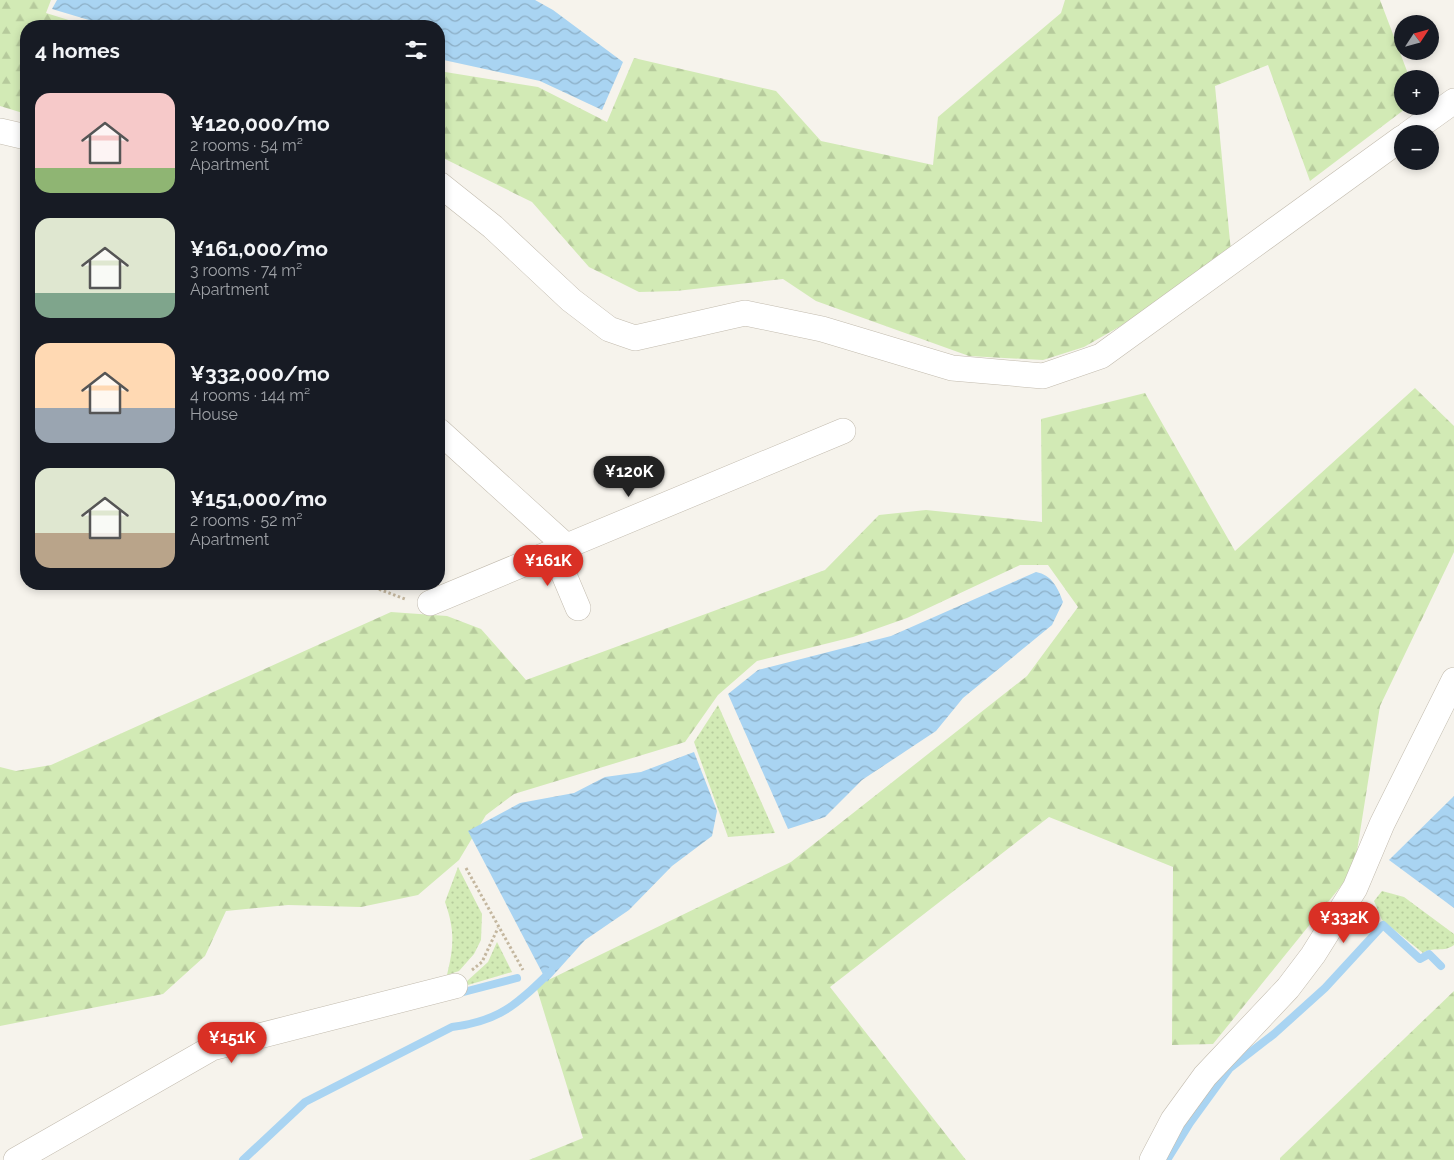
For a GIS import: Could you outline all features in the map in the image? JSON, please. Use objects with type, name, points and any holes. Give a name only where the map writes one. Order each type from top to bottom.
[{"type":"street","points":[[1420,125],[1454,100]]},
{"type":"street","points":[[0,131],[20,136]]},
{"type":"street","points":[[445,189],[493,227],[570,300],[609,329],[635,338],[745,313],[822,329],[952,368],[1043,376],[1101,356],[1394,144]]},
{"type":"street","points":[[430,603],[843,431]]},
{"type":"street","points":[[445,437],[560,548],[578,608]]},
{"type":"street","points":[[1152,1160],[1173,1120],[1205,1076],[1288,988],[1313,955],[1345,905],[1355,888],[1382,824],[1454,680]]},
{"type":"street","points":[[16,1160],[212,1048],[455,986]]},
{"type":"path","points":[[381,590],[418,604],[430,603]]},
{"type":"path","points":[[466,868],[523,970]]},
{"type":"path","points":[[455,986],[482,962],[498,928]]},
{"type":"green space","points":[[0,0],[51,0],[46,13],[69,20],[20,20],[20,112],[0,106]]},
{"type":"green space","points":[[1065,0],[1380,0],[1394,37],[1394,60],[1403,60],[1407,70],[1394,70],[1394,115],[1397,115],[1310,181],[1268,65],[1215,86],[1232,262],[1084,347],[1043,360],[969,356],[816,301],[783,279],[676,291],[639,292],[589,267],[532,202],[445,159],[445,72],[538,87],[607,122],[634,58],[776,91],[821,141],[933,165],[938,117],[1061,13]]},
{"type":"green space","points":[[1415,388],[1454,426],[1454,552],[1380,706],[1354,870],[1213,1044],[1172,1045],[1173,867],[1049,817],[830,987],[966,1160],[529,1160],[583,1138],[536,986],[791,862],[1027,676],[1078,607],[1048,565],[1020,565],[907,618],[853,637],[757,661],[718,695],[685,742],[514,794],[486,815],[459,860],[418,895],[361,907],[288,905],[226,911],[205,956],[163,994],[0,1026],[0,767],[16,771],[51,765],[391,612],[447,616],[481,629],[526,680],[825,570],[879,515],[926,510],[1042,522],[1041,419],[1145,393],[1235,551]]},
{"type":"green space","points":[[718,705],[775,833],[728,837],[694,742]]},
{"type":"green space","points":[[458,867],[482,914],[481,940],[474,954],[459,971],[447,975],[451,956],[452,930],[445,902]]},
{"type":"green space","points":[[1382,891],[1404,897],[1454,934],[1454,945],[1446,949],[1431,950],[1423,953],[1382,920],[1374,901]]},
{"type":"green space","points":[[497,942],[512,972],[468,985],[466,982],[488,962]]},
{"type":"green space","points":[[1454,991],[1454,1160],[1280,1160],[1280,1158]]},
{"type":"water","points":[[57,0],[535,0],[553,10],[623,62],[602,110],[540,81],[445,60],[445,20],[89,20],[52,9]]},
{"type":"water","points":[[1036,572],[1050,579],[1063,602],[1052,625],[963,698],[936,731],[862,780],[825,817],[788,829],[728,694],[758,670],[891,636]]},
{"type":"water","points":[[694,752],[717,811],[712,836],[672,866],[629,910],[585,940],[547,982],[468,831],[520,803],[574,793],[605,777],[641,772]]},
{"type":"water","points":[[1454,796],[1454,908],[1389,860]]},
{"type":"waterway","points":[[1167,1160],[1190,1123],[1230,1068],[1274,1034],[1325,988],[1383,925],[1420,959],[1429,954],[1441,966]]},
{"type":"waterway","points":[[243,1160],[305,1102],[452,1027],[484,1020],[508,1009],[551,971]]},
{"type":"waterway","points":[[456,994],[517,978]]}]
